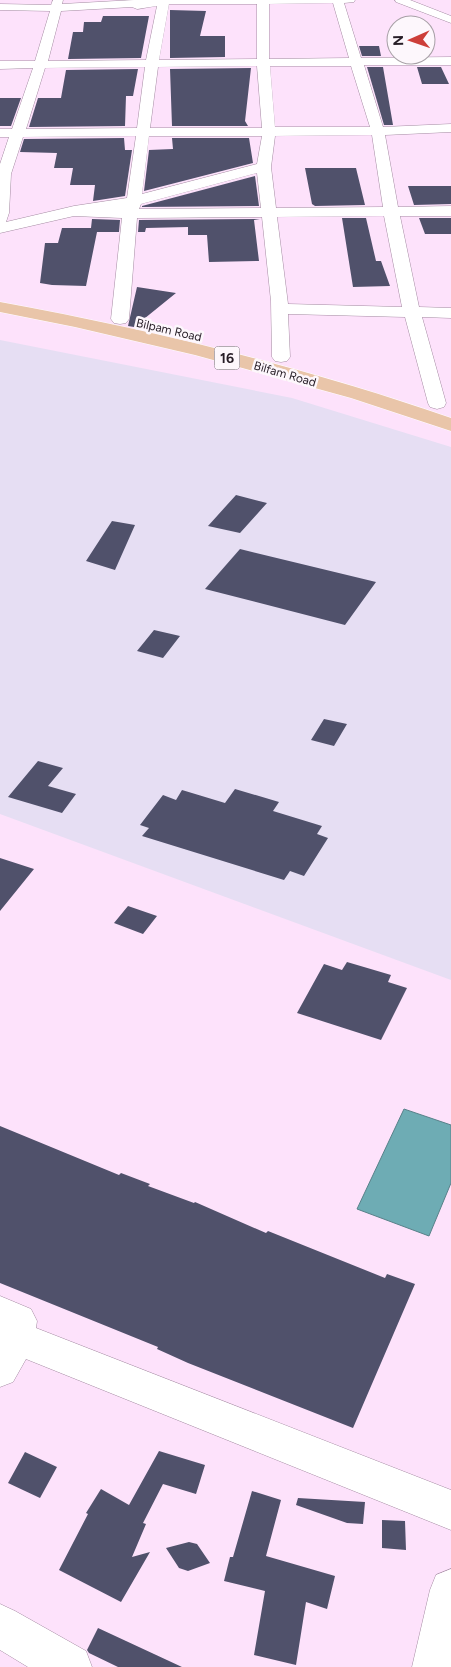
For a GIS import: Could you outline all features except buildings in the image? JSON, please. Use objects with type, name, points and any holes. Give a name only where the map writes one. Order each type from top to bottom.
[{"type":"main road","name":"Bilpam Road","points":[[0,294],[120,319],[281,357],[374,382],[444,405]]},
{"type":"main road","name":"Bilfam Road","points":[[0,307],[94,326],[246,363],[386,402],[451,424]]},
{"type":"street","points":[[337,0],[378,131],[391,211],[412,312],[444,405]]},
{"type":"street","points":[[0,7],[164,1],[350,0]]},
{"type":"street","points":[[400,0],[451,20]]},
{"type":"street","points":[[137,6],[164,1]]},
{"type":"street","points":[[120,319],[142,131],[164,1]]},
{"type":"street","points":[[263,1],[263,62],[269,132],[264,167],[270,213],[281,357]]},
{"type":"street","points":[[0,220],[4,210],[3,177],[19,133],[57,4]]},
{"type":"street","points":[[0,65],[451,61]]},
{"type":"street","points":[[0,133],[378,131],[451,128]]},
{"type":"street","points":[[132,208],[264,167]]},
{"type":"street","points":[[0,228],[74,210],[132,208],[270,213],[451,211]]},
{"type":"street","points":[[278,309],[451,313]]},
{"type":"street","points":[[0,1370],[9,1325],[451,1510]]},
{"type":"street","points":[[434,1667],[451,1590]]},
{"type":"street","points":[[445,1667],[451,1622]]},
{"type":"street","points":[[0,1626],[70,1667]]},
{"type":"shaded area","points":[[0,340],[292,398],[451,447],[451,980],[0,814]]},
{"type":"shaded area","points":[[404,1109],[451,1125],[451,1183],[429,1236],[357,1209]]}]
